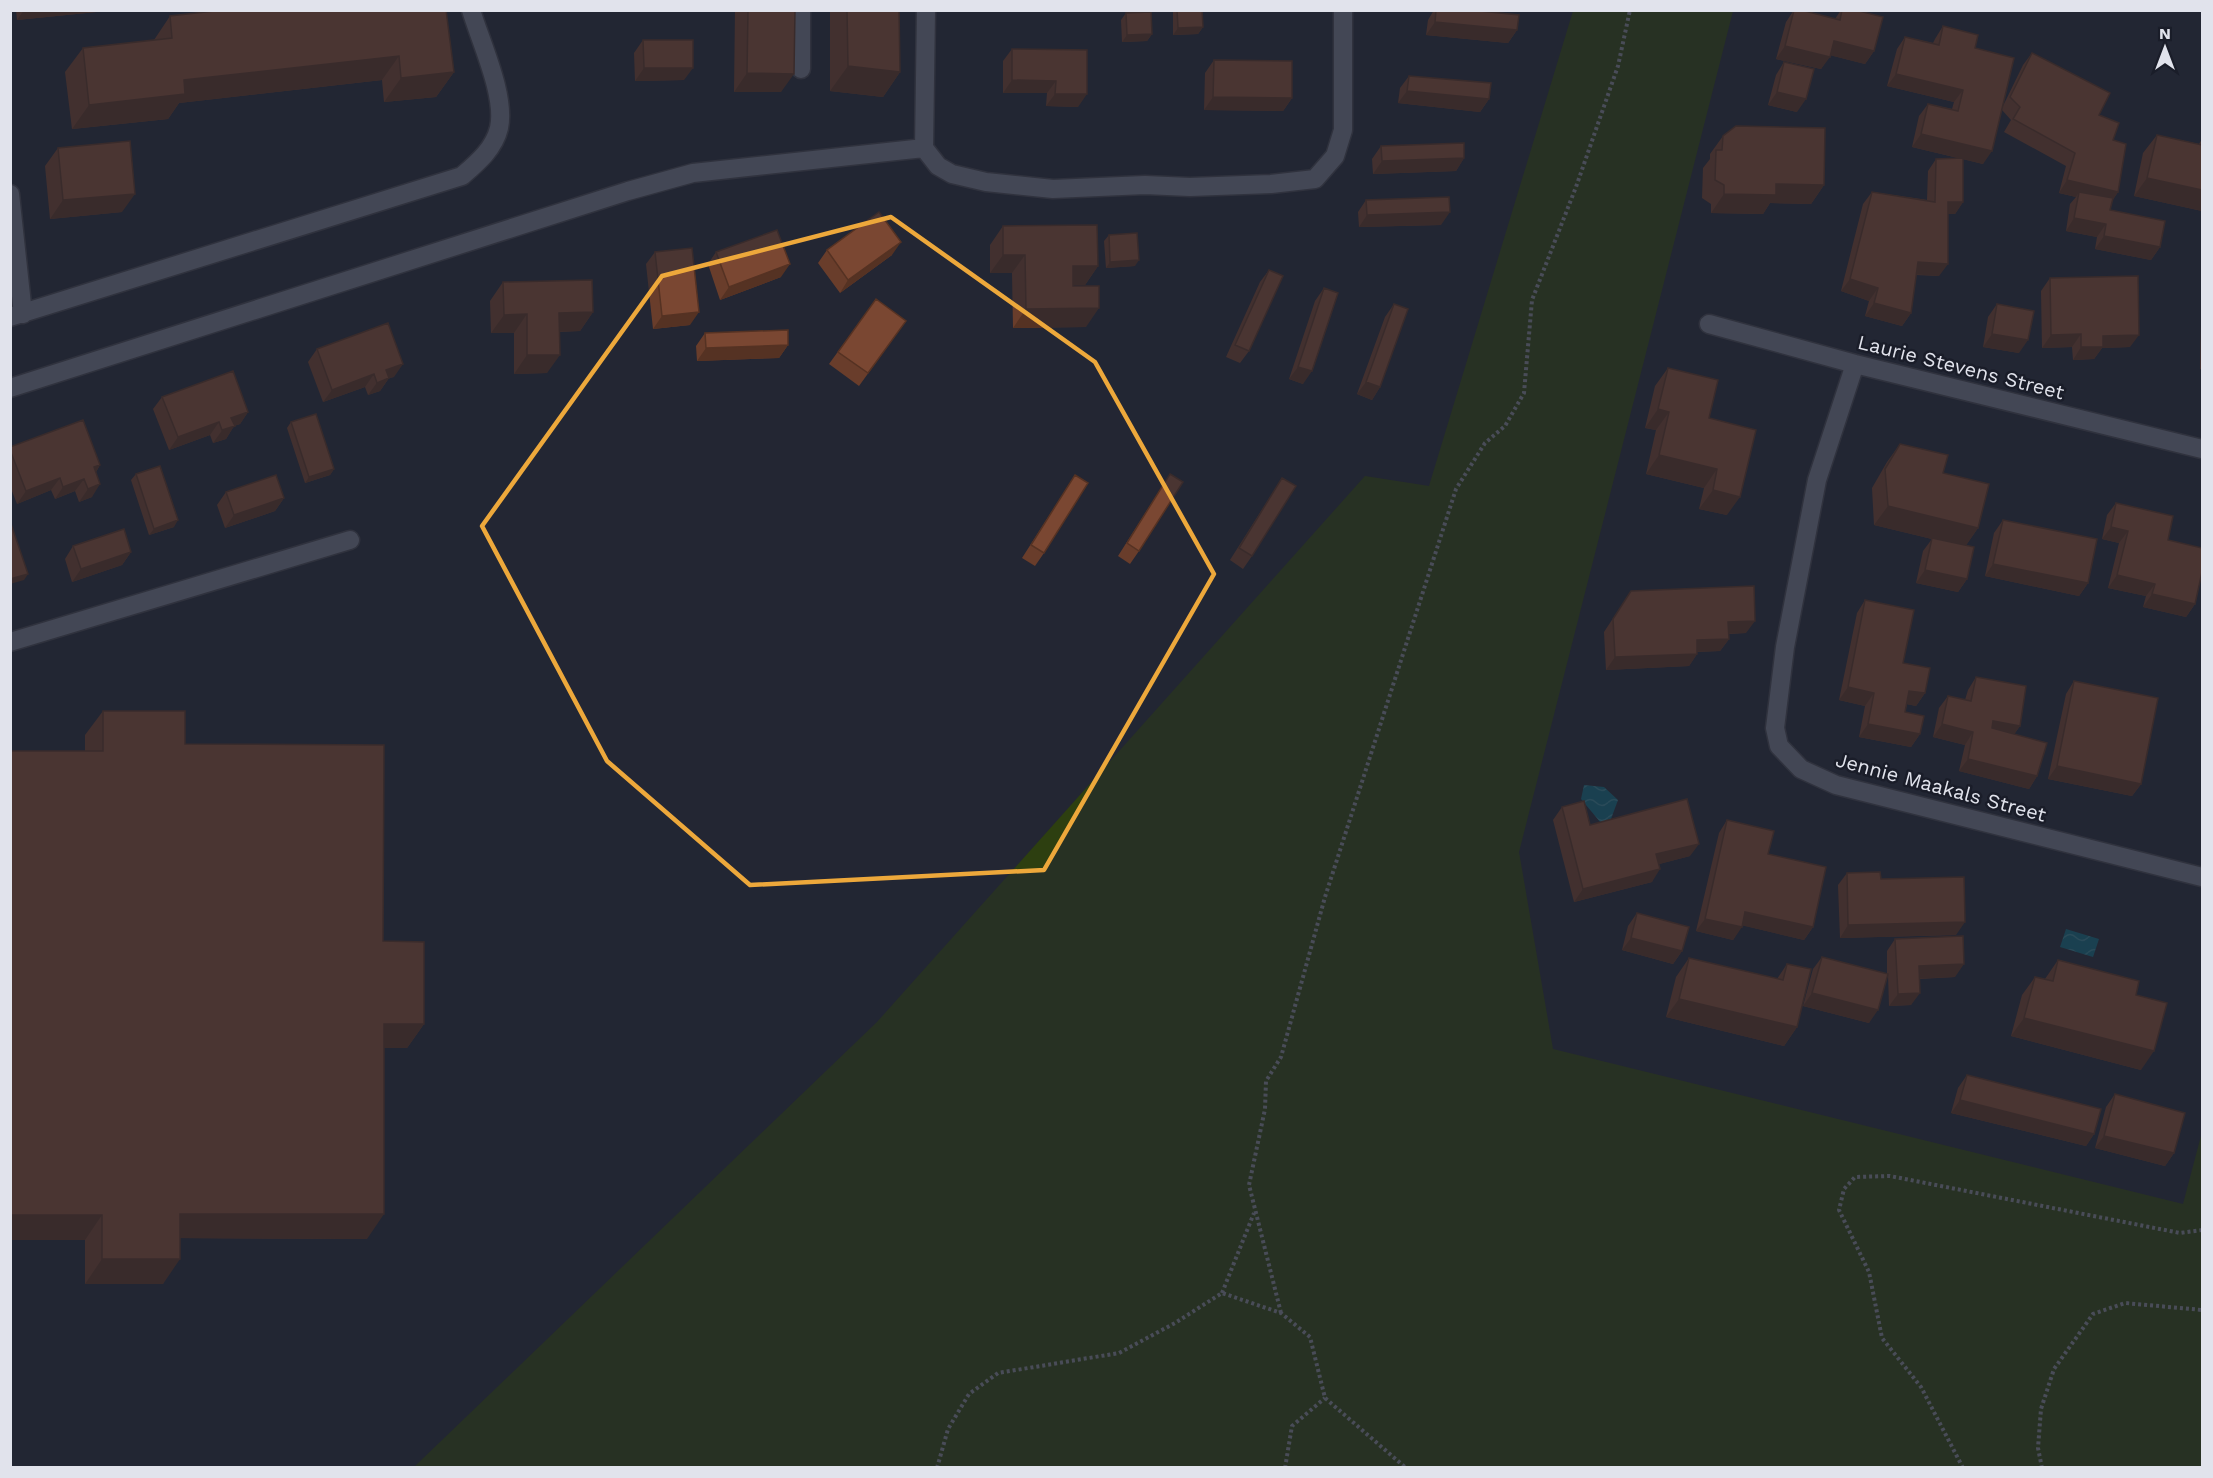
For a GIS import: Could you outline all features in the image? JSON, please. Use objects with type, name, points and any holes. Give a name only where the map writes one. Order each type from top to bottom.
[{"type":"street","points":[[10,194],[17,316],[462,176],[484,157],[499,129],[499,98],[471,10]]},
{"type":"street","points":[[801,10],[801,69]]},
{"type":"street","points":[[926,10],[924,148],[938,166],[952,174],[986,182],[1053,189],[1145,185],[1190,187],[1271,184],[1315,179],[1335,156],[1343,130],[1343,10]]},
{"type":"street","points":[[10,388],[627,191],[682,176],[853,154],[924,148]]},
{"type":"street","name":"Laurie Stevens Street","points":[[1709,324],[1855,364],[2202,449]]},
{"type":"street","name":"Jennie Maakals Street","points":[[1855,364],[1816,480],[1785,647],[1775,728],[1779,746],[1801,770],[1836,785],[2202,877]]},
{"type":"street","points":[[10,642],[350,540]]},
{"type":"path","points":[[1281,1313],[1249,1185],[1265,1109],[1266,1081],[1281,1057],[1325,897],[1456,489],[1485,443],[1505,426],[1524,393],[1532,300],[1576,187],[1618,66],[1630,10]]},
{"type":"path","points":[[1964,1467],[1922,1387],[1882,1338],[1869,1272],[1839,1210],[1844,1189],[1855,1177],[1890,1176],[2181,1233],[2202,1230]]},
{"type":"path","points":[[937,1467],[948,1429],[969,1394],[998,1373],[1119,1353],[1175,1323],[1222,1293],[1255,1212]]},
{"type":"path","points":[[1222,1293],[1281,1313],[1310,1337],[1324,1398],[1406,1467]]},
{"type":"path","points":[[2042,1467],[2038,1448],[2041,1408],[2054,1369],[2093,1314],[2125,1304],[2202,1310]]},
{"type":"path","points":[[1285,1467],[1292,1426],[1324,1398]]},
{"type":"highlighted area","points":[[891,217],[1095,362],[1214,574],[1044,870],[750,885],[607,761],[482,526],[662,276]]},
{"type":"green space","points":[[1573,11],[1733,11],[1519,852],[1553,1049],[2183,1204],[2202,1132],[2202,1467],[414,1467],[877,1022],[1365,476],[1429,486]]},
{"type":"water","points":[[1584,785],[1604,787],[1618,800],[1611,819],[1601,823],[1581,799]]},
{"type":"water","points":[[2066,929],[2099,939],[2093,957],[2060,947]]},
{"type":"building","points":[[223,10],[446,10],[454,72],[401,78],[399,56],[184,80],[185,94],[89,105],[83,48],[172,38],[170,16]]},
{"type":"building","points":[[748,10],[795,10],[794,74],[747,73]]},
{"type":"building","points":[[847,10],[899,10],[900,72],[848,66]]},
{"type":"building","points":[[1177,10],[1202,10],[1203,27],[1178,28]]},
{"type":"building","points":[[1436,10],[1470,10],[1519,15],[1517,30],[1435,22]]},
{"type":"building","points":[[1794,10],[1840,20],[1842,10],[1855,10],[1883,17],[1874,51],[1834,41],[1830,57],[1785,46]]},
{"type":"building","points":[[1151,12],[1152,34],[1127,35],[1126,13]]},
{"type":"building","points":[[1943,26],[1978,35],[1975,48],[2014,58],[1992,151],[1921,134],[1928,104],[1958,111],[1963,90],[1896,74],[1905,37],[1939,45]]},
{"type":"building","points":[[643,40],[693,40],[693,68],[644,68]]},
{"type":"building","points":[[1012,49],[1087,50],[1087,94],[1055,94],[1056,81],[1012,80]]},
{"type":"building","points":[[2032,53],[2110,93],[2099,115],[2119,123],[2113,140],[2126,144],[2118,192],[2067,180],[2075,153],[2013,119],[2020,107],[2010,97]]},
{"type":"building","points":[[1214,60],[1292,61],[1292,98],[1213,97]]},
{"type":"building","points":[[1784,62],[1814,69],[1806,99],[1777,92]]},
{"type":"building","points":[[1409,76],[1491,83],[1489,99],[1407,91]]},
{"type":"building","points":[[1736,126],[1825,128],[1824,185],[1776,184],[1776,195],[1724,194],[1724,185],[1715,180],[1716,150],[1722,150],[1723,136]]},
{"type":"building","points":[[2157,135],[2202,145],[2202,190],[2147,178]]},
{"type":"building","points":[[130,141],[135,194],[63,200],[58,148]]},
{"type":"building","points":[[1464,143],[1464,158],[1382,161],[1381,146]]},
{"type":"building","points":[[1963,158],[1963,202],[1948,202],[1948,264],[1918,262],[1911,313],[1874,303],[1878,288],[1850,279],[1872,192],[1935,202],[1936,159]]},
{"type":"building","points":[[2079,192],[2113,198],[2110,210],[2165,221],[2160,247],[2104,236],[2106,224],[2074,218]]},
{"type":"building","points":[[1449,197],[1450,212],[1367,215],[1366,200]]},
{"type":"building","points":[[879,212],[901,242],[848,280],[827,250]]},
{"type":"building","points":[[1097,225],[1098,266],[1073,266],[1073,286],[1099,286],[1099,308],[1026,309],[1025,255],[1003,255],[1003,226]]},
{"type":"building","points":[[777,230],[790,264],[729,287],[716,252]]},
{"type":"building","points":[[1137,233],[1139,260],[1110,262],[1109,235]]},
{"type":"building","points":[[692,248],[699,312],[662,316],[655,252]]},
{"type":"building","points":[[1269,270],[1283,276],[1249,351],[1235,345]]},
{"type":"building","points":[[2138,276],[2139,335],[2103,336],[2103,347],[2081,347],[2081,334],[2051,335],[2050,278]]},
{"type":"building","points":[[592,280],[593,312],[559,313],[560,355],[527,355],[527,314],[504,315],[503,282]]},
{"type":"building","points":[[1324,288],[1338,293],[1312,371],[1298,367]]},
{"type":"building","points":[[876,299],[906,321],[868,373],[838,352]]},
{"type":"building","points":[[1394,304],[1408,309],[1380,387],[1366,382]]},
{"type":"building","points":[[1997,304],[2034,311],[2028,340],[1992,334]]},
{"type":"building","points":[[388,323],[403,364],[386,370],[389,378],[377,383],[374,374],[332,390],[317,349]]},
{"type":"building","points":[[788,330],[788,345],[706,348],[705,333]]},
{"type":"building","points":[[1668,368],[1718,380],[1709,418],[1756,430],[1740,497],[1713,490],[1717,469],[1659,455],[1669,412],[1658,409]]},
{"type":"building","points":[[233,371],[248,412],[231,418],[235,426],[222,430],[219,422],[178,437],[162,397]]},
{"type":"building","points":[[316,414],[334,469],[309,477],[291,422]]},
{"type":"building","points":[[83,420],[100,465],[94,467],[100,484],[88,489],[84,479],[63,487],[60,478],[26,491],[10,447]]},
{"type":"building","points":[[1900,444],[1948,455],[1943,473],[1989,484],[1978,528],[1888,506],[1885,469]]},
{"type":"building","points":[[160,466],[178,520],[154,529],[136,474]]},
{"type":"building","points":[[1170,474],[1183,482],[1139,551],[1127,543]]},
{"type":"building","points":[[276,475],[284,498],[234,515],[226,492]]},
{"type":"building","points":[[1075,475],[1088,483],[1044,553],[1031,545]]},
{"type":"building","points":[[1282,478],[1296,486],[1252,556],[1239,548]]},
{"type":"building","points":[[2116,503],[2173,516],[2168,540],[2202,548],[2202,572],[2195,604],[2152,594],[2155,584],[2117,575],[2128,531],[2111,527]]},
{"type":"building","points":[[2003,520],[2097,539],[2088,583],[1993,564]]},
{"type":"building","points":[[10,521],[28,574],[10,579]]},
{"type":"building","points":[[124,529],[131,552],[81,569],[73,546]]},
{"type":"building","points":[[1932,538],[1974,547],[1967,579],[1925,570]]},
{"type":"building","points":[[1754,586],[1755,621],[1728,622],[1729,639],[1697,640],[1697,654],[1615,657],[1613,619],[1631,591]]},
{"type":"building","points":[[1865,600],[1914,610],[1903,663],[1930,668],[1925,693],[1909,691],[1905,712],[1924,716],[1920,734],[1868,724],[1874,693],[1848,687]]},
{"type":"building","points":[[1976,677],[2026,686],[2020,726],[1993,721],[1992,728],[2047,743],[2037,776],[1968,759],[1973,732],[1942,724],[1948,696],[1971,701]]},
{"type":"building","points":[[2074,681],[2158,698],[2141,784],[2057,766]]},
{"type":"building","points":[[103,711],[185,711],[185,744],[384,745],[383,941],[424,942],[424,1024],[384,1024],[384,1214],[180,1214],[180,1259],[102,1259],[102,1215],[10,1215],[10,751],[103,751]]},
{"type":"building","points":[[1687,799],[1699,844],[1656,854],[1660,869],[1583,889],[1562,807],[1584,801],[1590,825]]},
{"type":"building","points":[[1727,820],[1774,831],[1768,854],[1826,867],[1813,927],[1745,912],[1742,927],[1705,919]]},
{"type":"building","points":[[1880,872],[1881,879],[1964,877],[1965,922],[1848,925],[1847,873]]},
{"type":"building","points":[[1637,913],[1689,927],[1682,951],[1631,938]]},
{"type":"building","points":[[1963,936],[1964,964],[1919,966],[1920,993],[1898,994],[1895,939]]},
{"type":"building","points":[[1822,957],[1888,974],[1878,1010],[1812,993]]},
{"type":"building","points":[[1689,958],[1783,980],[1787,964],[1811,969],[1797,1027],[1679,999]]},
{"type":"building","points":[[2058,960],[2139,981],[2136,995],[2167,1003],[2154,1051],[2024,1018],[2035,977],[2053,981]]},
{"type":"building","points":[[1967,1075],[2101,1109],[2094,1134],[1960,1100]]},
{"type":"building","points":[[2115,1094],[2185,1113],[2174,1153],[2104,1136]]}]
